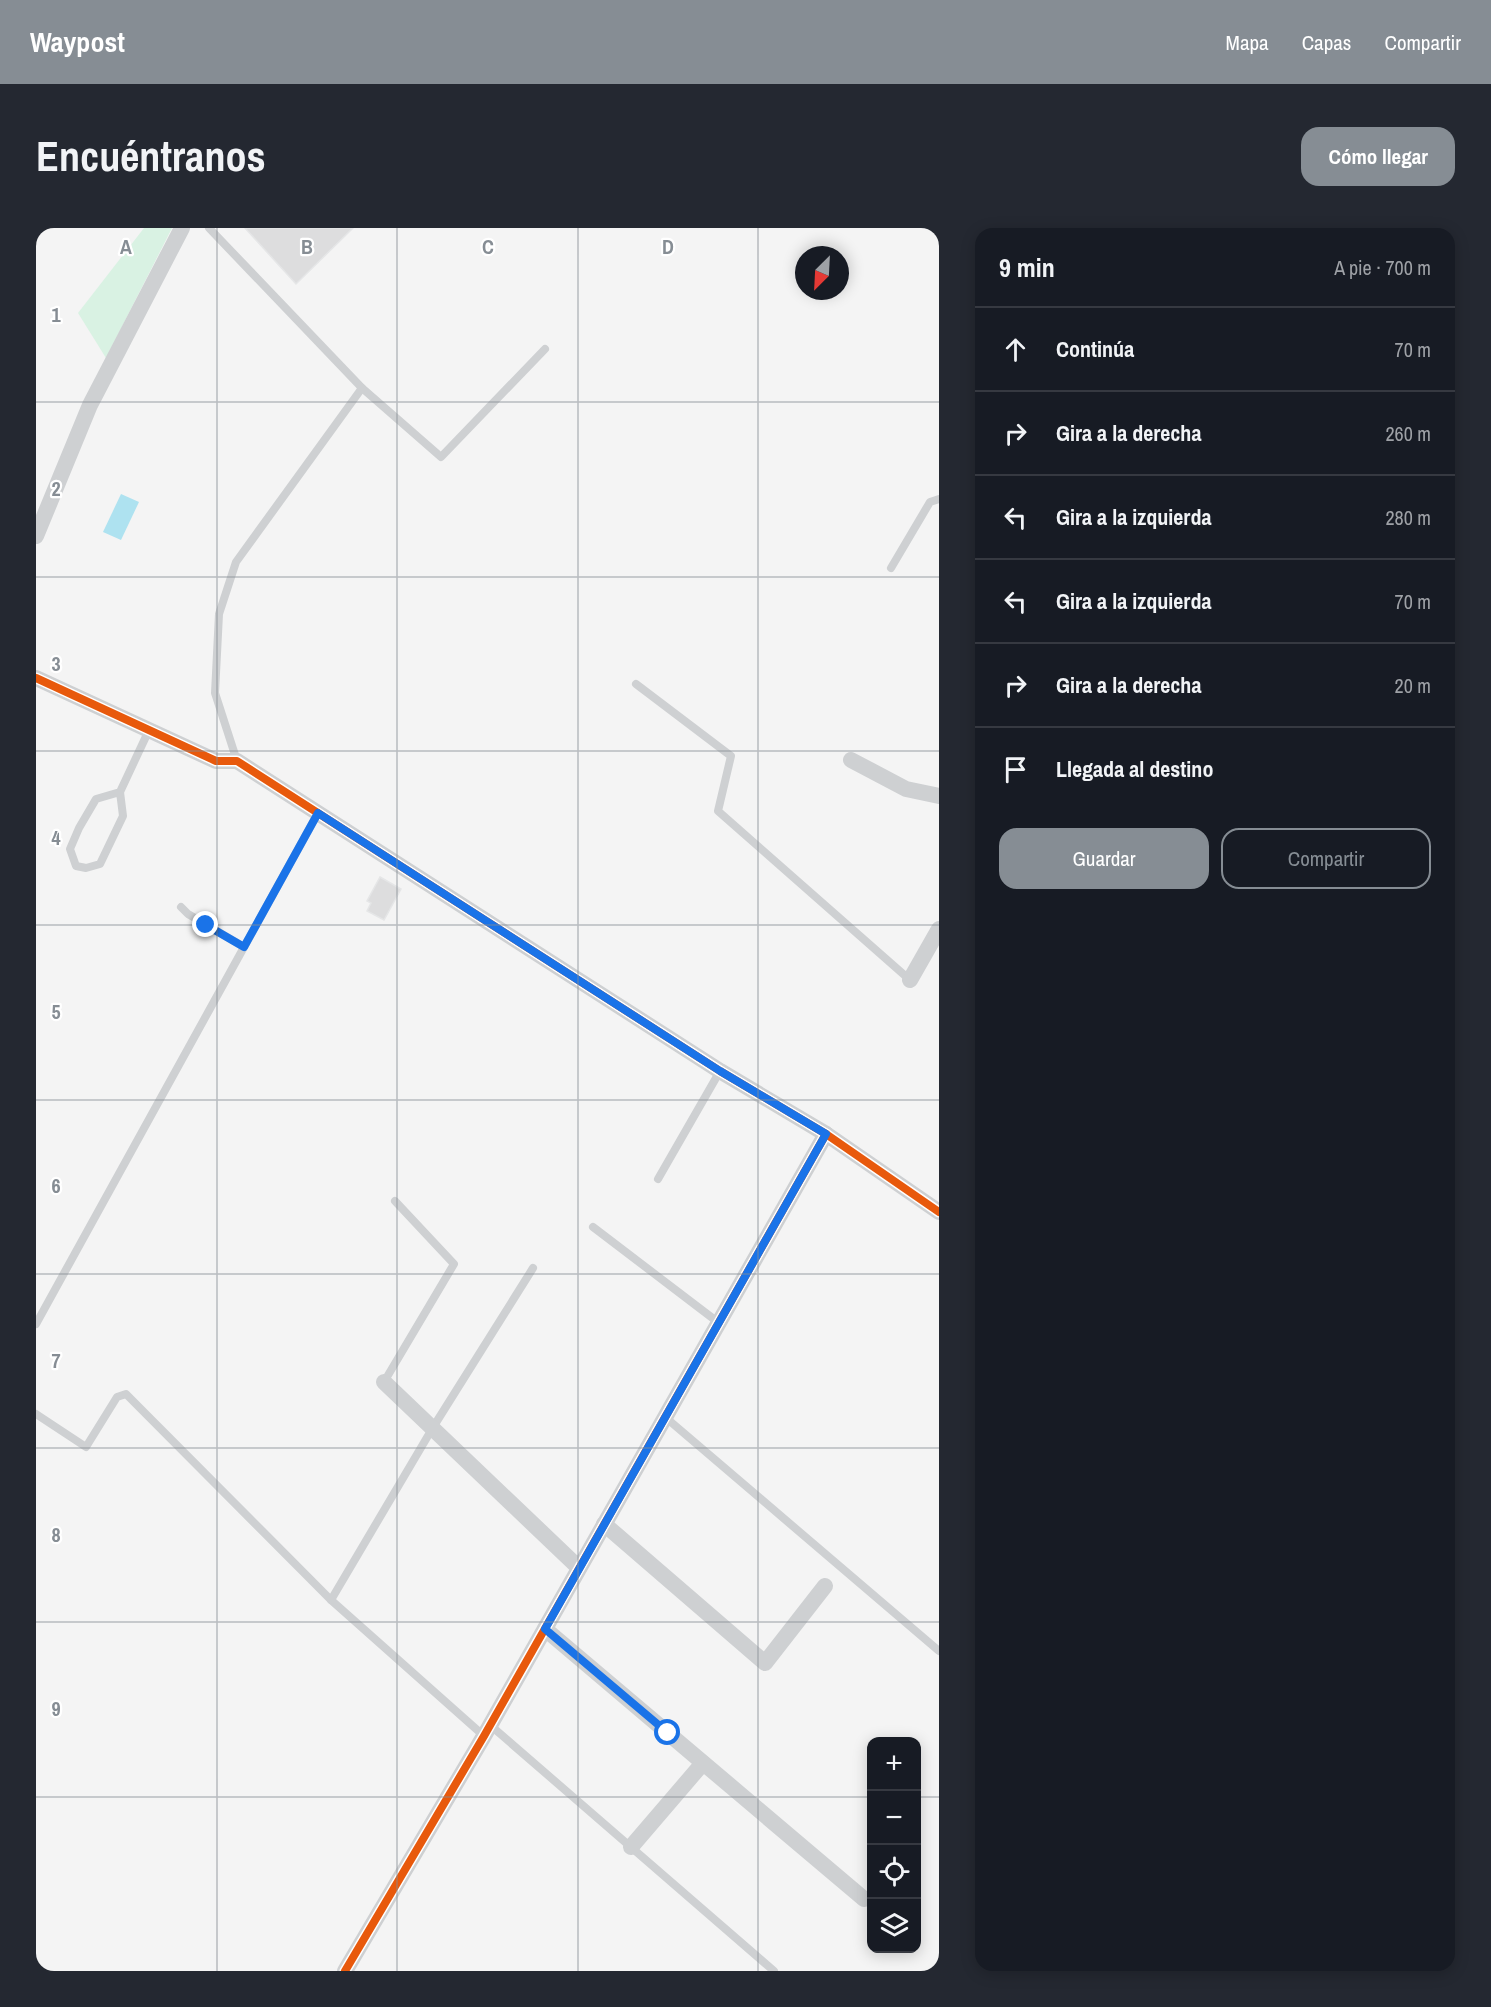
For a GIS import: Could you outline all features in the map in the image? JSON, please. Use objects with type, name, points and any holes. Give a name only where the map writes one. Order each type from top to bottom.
[{"type":"street","points":[[36,536],[90,405],[182,228]]},
{"type":"street","points":[[36,678],[216,761],[237,761],[720,1071],[826,1134],[939,1212]]},
{"type":"street","points":[[851,760],[906,789],[939,796]]},
{"type":"street","points":[[910,980],[939,929]]},
{"type":"street","points":[[345,1971],[487,1730],[826,1134]]},
{"type":"street","points":[[384,1382],[579,1568]]},
{"type":"street","points":[[604,1524],[765,1663],[825,1586]]},
{"type":"street","points":[[545,1629],[864,1899]]},
{"type":"street","points":[[631,1847],[703,1763]]},
{"type":"lane","points":[[209,228],[362,388],[441,457],[545,349]]},
{"type":"lane","points":[[237,761],[215,693],[219,614],[236,562],[362,388]]},
{"type":"lane","points":[[891,568],[930,502],[939,499]]},
{"type":"lane","points":[[636,684],[731,756],[718,811],[910,980]]},
{"type":"lane","points":[[120,792],[96,799],[70,849],[76,866],[86,868],[100,864],[123,816],[120,792],[149,730]]},
{"type":"lane","points":[[36,1324],[318,813]]},
{"type":"lane","points":[[181,907],[188,914],[244,947]]},
{"type":"lane","points":[[658,1179],[720,1071]]},
{"type":"lane","points":[[384,1382],[454,1264],[395,1200]]},
{"type":"lane","points":[[593,1227],[719,1323]]},
{"type":"lane","points":[[331,1600],[432,1429],[533,1268]]},
{"type":"lane","points":[[36,1414],[86,1447],[117,1397],[126,1394],[331,1600],[631,1847],[774,1971]]},
{"type":"lane","points":[[665,1417],[939,1651]]},
{"type":"green space","points":[[144,228],[172,228],[106,358],[78,313]]},
{"type":"water","points":[[121,494],[139,502],[121,540],[103,532]]},
{"type":"building","points":[[245,228],[353,228],[296,284]]},
{"type":"building","points":[[380,877],[401,889],[384,920],[367,911],[371,903],[367,901]]},
{"type":"cycle path","points":[[36,678],[216,761],[237,761],[720,1071],[826,1134],[939,1212]]},
{"type":"cycle path","points":[[345,1971],[484,1736],[826,1134]]},
{"type":"route","points":[[206,925],[244,947],[318,813],[720,1071],[826,1134],[545,1629],[668,1733]]}]
